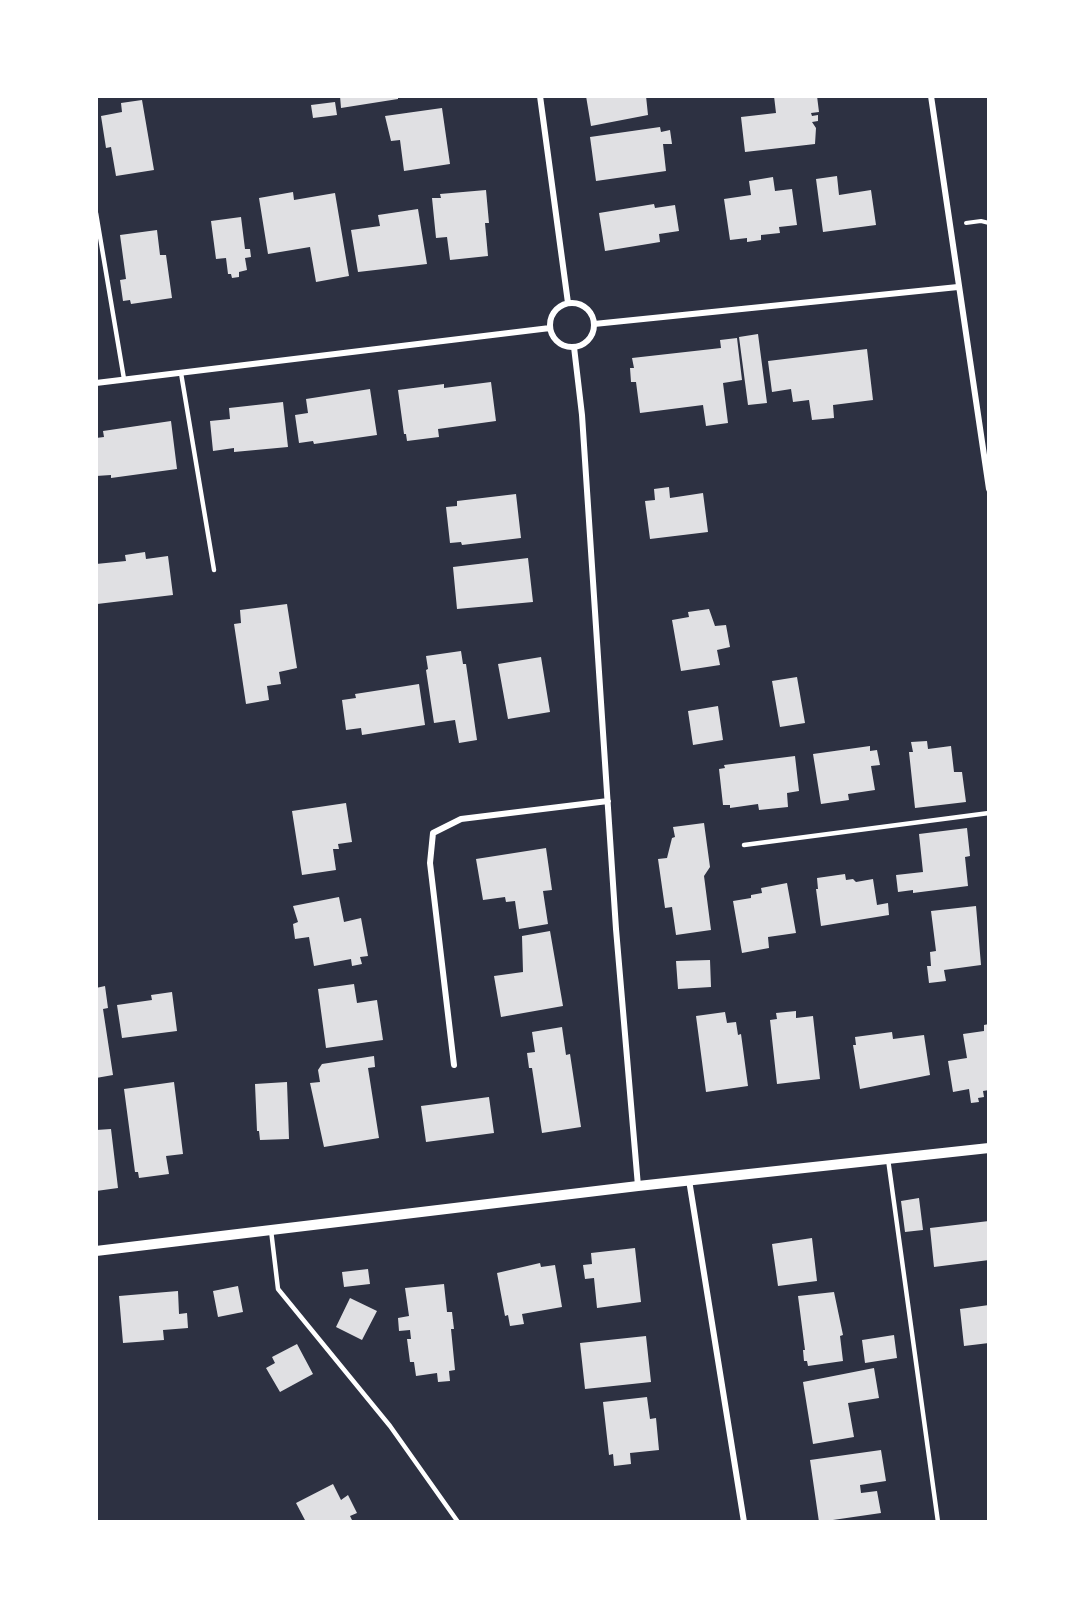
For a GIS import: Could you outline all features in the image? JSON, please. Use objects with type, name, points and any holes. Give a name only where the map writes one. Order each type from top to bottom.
[{"type":"street","points":[[540,96],[568,303]]},
{"type":"street","points":[[931,96],[989,489]]},
{"type":"street","points":[[594,324],[958,287]]},
{"type":"street","points":[[568,303],[586,308],[594,324],[588,341],[574,347],[560,344],[550,328],[554,311],[568,303]]},
{"type":"street","points":[[96,383],[550,328]]},
{"type":"street","points":[[574,347],[583,427],[608,801],[638,1186]]},
{"type":"street","points":[[454,1065],[430,863],[433,833],[460,819],[608,801]]},
{"type":"street","points":[[96,1251],[689,1180],[989,1148]]},
{"type":"street","points":[[689,1180],[744,1522]]},
{"type":"lane","points":[[96,213],[124,380]]},
{"type":"lane","points":[[181,373],[214,570]]},
{"type":"lane","points":[[744,845],[989,813]]},
{"type":"lane","points":[[888,1159],[938,1522]]},
{"type":"lane","points":[[270,1230],[279,1289],[390,1426],[458,1522]]},
{"type":"building","points":[[340,96],[398,96],[398,99],[341,108]]},
{"type":"building","points":[[586,96],[646,96],[648,115],[591,126]]},
{"type":"building","points":[[774,96],[817,96],[819,112],[811,113],[812,116],[818,115],[818,121],[812,122],[816,128],[815,144],[745,152],[741,117],[776,113]]},
{"type":"building","points":[[142,100],[154,170],[116,176],[111,147],[106,148],[101,116],[122,112],[121,103]]},
{"type":"building","points":[[335,102],[337,115],[313,118],[311,105]]},
{"type":"building","points":[[442,108],[450,164],[404,171],[400,140],[391,141],[385,116]]},
{"type":"building","points":[[660,127],[661,132],[670,130],[672,144],[663,144],[666,171],[596,181],[590,137]]},
{"type":"building","points":[[837,176],[839,195],[871,190],[876,225],[823,232],[816,179]]},
{"type":"building","points":[[773,177],[775,191],[792,189],[797,225],[779,227],[780,233],[761,235],[761,240],[747,242],[747,238],[730,240],[724,199],[751,195],[749,181]]},
{"type":"building","points":[[486,190],[489,223],[485,223],[488,256],[450,260],[447,237],[436,238],[432,198],[441,198],[440,194]]},
{"type":"building","points":[[293,192],[294,200],[335,193],[349,276],[316,282],[310,247],[268,254],[259,198]]},
{"type":"building","points":[[654,204],[655,208],[675,205],[679,231],[659,234],[660,242],[605,251],[599,213]]},
{"type":"building","points":[[418,209],[427,264],[358,272],[351,230],[380,226],[378,215]]},
{"type":"building","points":[[241,217],[245,249],[250,249],[251,257],[245,258],[247,270],[239,272],[239,277],[232,278],[231,274],[228,274],[226,258],[216,259],[211,221]]},
{"type":"building","points":[[157,230],[160,255],[166,255],[172,298],[131,304],[130,300],[123,301],[120,280],[126,279],[120,235]]},
{"type":"building","points":[[758,334],[767,403],[748,405],[739,337]]},
{"type":"building","points":[[737,338],[742,380],[723,383],[728,423],[706,426],[703,405],[640,413],[636,382],[631,382],[630,368],[634,368],[632,358],[721,348],[720,340]]},
{"type":"building","points":[[867,349],[873,400],[833,405],[834,418],[812,420],[809,400],[793,402],[791,389],[772,392],[768,361]]},
{"type":"building","points":[[491,382],[496,421],[438,429],[439,437],[407,441],[398,390],[444,384],[444,388]]},
{"type":"building","points":[[370,389],[377,435],[314,444],[313,441],[299,443],[295,415],[308,413],[306,399]]},
{"type":"building","points":[[283,402],[288,447],[234,452],[234,448],[213,451],[210,421],[230,419],[229,408]]},
{"type":"building","points":[[171,421],[177,469],[111,478],[111,475],[96,476],[96,438],[104,437],[103,431]]},
{"type":"building","points":[[669,487],[670,498],[703,493],[708,532],[650,539],[645,501],[655,500],[654,489]]},
{"type":"building","points":[[516,494],[521,538],[462,545],[461,542],[450,543],[446,507],[457,506],[457,501]]},
{"type":"building","points":[[145,552],[146,559],[168,556],[173,595],[97,604],[96,564],[126,561],[125,555]]},
{"type":"building","points":[[528,558],[533,602],[457,609],[453,567]]},
{"type":"building","points":[[287,604],[297,668],[279,672],[281,684],[267,686],[269,700],[246,704],[234,624],[241,623],[240,610]]},
{"type":"building","points":[[709,609],[715,626],[726,625],[730,647],[717,650],[720,665],[681,671],[672,620],[689,617],[688,612]]},
{"type":"building","points":[[461,651],[463,664],[466,664],[477,740],[459,743],[455,720],[434,723],[426,656]]},
{"type":"building","points":[[541,657],[550,712],[508,719],[498,664]]},
{"type":"building","points":[[797,677],[805,723],[780,727],[772,681]]},
{"type":"building","points":[[419,684],[425,725],[362,735],[361,728],[346,730],[342,700],[356,698],[355,694]]},
{"type":"building","points":[[718,706],[723,740],[693,745],[688,711]]},
{"type":"building","points":[[927,741],[928,749],[951,746],[954,772],[962,772],[966,802],[915,808],[909,752],[913,752],[911,742]]},
{"type":"building","points":[[870,746],[870,751],[877,750],[880,765],[871,766],[875,790],[848,794],[849,800],[821,804],[813,754]]},
{"type":"building","points":[[795,756],[799,791],[787,793],[788,807],[759,810],[758,804],[730,808],[730,805],[723,805],[719,769],[725,768],[724,765]]},
{"type":"building","points":[[346,803],[352,842],[338,844],[339,849],[333,849],[336,870],[302,875],[292,811]]},
{"type":"building","points":[[704,823],[710,867],[704,876],[711,930],[676,935],[672,907],[665,908],[658,859],[667,858],[672,838],[675,837],[673,827]]},
{"type":"building","points":[[967,828],[970,856],[965,857],[968,886],[913,893],[913,890],[898,892],[896,875],[923,872],[919,834]]},
{"type":"building","points":[[546,848],[552,890],[543,891],[548,924],[519,929],[515,901],[506,902],[505,897],[483,900],[476,859]]},
{"type":"building","points":[[845,874],[846,880],[853,879],[856,882],[873,879],[877,905],[888,903],[889,915],[821,926],[816,889],[818,889],[817,878]]},
{"type":"building","points":[[787,883],[796,933],[768,937],[769,948],[742,953],[733,901],[751,898],[751,895],[762,893],[761,888]]},
{"type":"building","points":[[339,897],[344,922],[361,918],[368,956],[360,957],[362,964],[352,966],[351,959],[314,966],[309,937],[295,939],[293,924],[298,922],[293,906]]},
{"type":"building","points":[[976,906],[981,965],[944,970],[946,981],[929,983],[927,966],[931,966],[930,952],[936,951],[931,911]]},
{"type":"building","points":[[550,931],[563,1006],[501,1017],[494,976],[523,972],[522,936]]},
{"type":"building","points":[[710,960],[711,987],[678,989],[676,961]]},
{"type":"building","points":[[354,984],[357,1003],[377,1000],[383,1040],[326,1048],[318,989]]},
{"type":"building","points":[[105,986],[108,1008],[103,1009],[113,1075],[96,1078],[96,988]]},
{"type":"building","points":[[172,992],[177,1031],[122,1038],[117,1005],[152,1000],[151,995]]},
{"type":"building","points":[[796,1011],[796,1018],[813,1016],[820,1079],[777,1084],[770,1020],[777,1019],[776,1013]]},
{"type":"building","points":[[725,1012],[727,1023],[736,1022],[738,1035],[741,1034],[748,1086],[706,1092],[696,1016]]},
{"type":"building","points":[[989,1024],[989,1090],[983,1091],[984,1097],[978,1098],[979,1102],[971,1103],[969,1089],[953,1092],[948,1061],[967,1058],[963,1034],[984,1031],[984,1025]]},
{"type":"building","points":[[562,1027],[566,1055],[570,1054],[581,1127],[542,1133],[532,1068],[529,1068],[527,1053],[535,1052],[532,1032]]},
{"type":"building","points":[[892,1032],[893,1039],[924,1035],[930,1075],[860,1089],[853,1045],[856,1045],[855,1037]]},
{"type":"building","points":[[374,1056],[375,1067],[368,1068],[379,1138],[324,1147],[310,1083],[320,1082],[318,1070],[322,1064]]},
{"type":"building","points":[[174,1082],[183,1154],[166,1156],[169,1174],[139,1178],[138,1172],[135,1172],[124,1089]]},
{"type":"building","points":[[287,1082],[289,1139],[260,1140],[259,1131],[257,1131],[255,1084]]},
{"type":"building","points":[[489,1097],[494,1133],[426,1142],[421,1106]]},
{"type":"building","points":[[111,1129],[118,1188],[96,1191],[96,1130]]},
{"type":"building","points":[[919,1198],[923,1230],[905,1232],[901,1201]]},
{"type":"building","points":[[989,1221],[989,1260],[934,1267],[930,1228]]},
{"type":"building","points":[[812,1238],[817,1281],[778,1286],[772,1244]]},
{"type":"building","points":[[635,1248],[641,1302],[597,1308],[594,1278],[585,1279],[583,1265],[592,1264],[591,1253]]},
{"type":"building","points":[[540,1263],[541,1267],[555,1265],[562,1307],[522,1314],[524,1324],[510,1326],[508,1315],[505,1316],[497,1273]]},
{"type":"building","points":[[368,1269],[370,1284],[344,1287],[342,1272]]},
{"type":"building","points":[[444,1284],[447,1312],[452,1312],[454,1329],[451,1329],[455,1370],[449,1371],[450,1381],[438,1382],[437,1373],[416,1376],[414,1362],[410,1362],[407,1339],[411,1339],[410,1330],[399,1331],[398,1318],[409,1316],[405,1288]]},
{"type":"building","points":[[238,1286],[243,1312],[218,1317],[213,1291]]},
{"type":"building","points":[[178,1291],[179,1314],[187,1313],[188,1328],[163,1330],[164,1340],[123,1343],[119,1296]]},
{"type":"building","points":[[834,1292],[843,1335],[840,1336],[843,1361],[808,1366],[807,1361],[804,1361],[803,1350],[805,1350],[798,1296]]},
{"type":"building","points":[[350,1298],[377,1311],[362,1340],[336,1327]]},
{"type":"building","points":[[989,1305],[989,1343],[964,1346],[960,1309]]},
{"type":"building","points":[[894,1335],[897,1358],[865,1363],[862,1340]]},
{"type":"building","points":[[646,1336],[651,1382],[585,1389],[580,1343]]},
{"type":"building","points":[[297,1344],[313,1374],[280,1392],[266,1368],[275,1363],[272,1357]]},
{"type":"building","points":[[874,1368],[879,1398],[848,1403],[854,1437],[813,1444],[803,1382]]},
{"type":"building","points":[[647,1397],[650,1419],[656,1418],[659,1450],[630,1453],[631,1464],[614,1466],[613,1454],[609,1455],[603,1402]]},
{"type":"building","points":[[881,1450],[886,1481],[860,1485],[861,1493],[877,1491],[881,1513],[819,1522],[810,1460]]},
{"type":"building","points":[[333,1484],[341,1500],[348,1495],[357,1513],[350,1516],[353,1522],[306,1522],[296,1503]]}]
